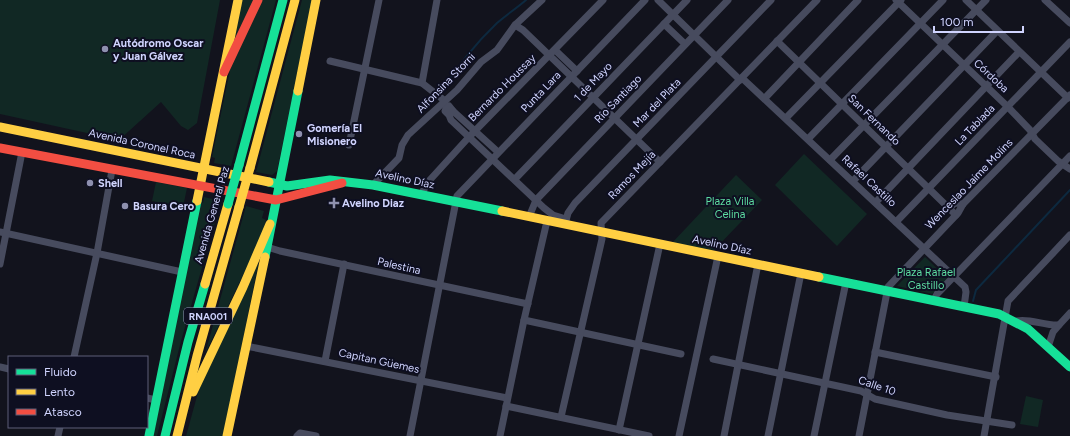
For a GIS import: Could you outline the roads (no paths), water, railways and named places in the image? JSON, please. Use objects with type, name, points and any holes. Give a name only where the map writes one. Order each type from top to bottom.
[{"type":"main road","name":"Avenida General Paz","points":[[149,436],[152,399],[182,272],[238,0]]},
{"type":"main road","points":[[224,72],[258,0]]},
{"type":"main road","name":"Avenida General Paz","points":[[165,436],[188,342],[228,204],[283,0]]},
{"type":"main road","name":"RNA001","points":[[177,436],[197,356],[250,168],[295,0]]},
{"type":"main road","points":[[227,436],[267,247],[270,224],[280,185],[316,0]]},
{"type":"main road","name":"Avenida Coronel Roca","points":[[0,127],[280,185]]},
{"type":"main road","points":[[0,148],[199,187],[276,200]]},
{"type":"main road","name":"Avelino Díaz","points":[[280,185],[292,186],[330,180],[373,184],[547,221],[565,222],[601,232],[1006,316],[1017,322],[1069,366]]},
{"type":"main road","name":"Avelino Díaz","points":[[276,200],[353,181]]},
{"type":"main road","points":[[180,425],[211,353],[244,287],[270,224]]},
{"type":"street","points":[[349,145],[379,0]]},
{"type":"street","points":[[422,83],[437,0]]},
{"type":"street","name":"Alfonsina Storni","points":[[373,184],[399,158],[402,144],[408,135],[431,116],[452,95],[481,62],[496,50],[515,25],[542,0]]},
{"type":"street","name":"Bernardo Houssay","points":[[420,195],[428,182],[469,137],[603,0]]},
{"type":"street","name":"Punta Lara","points":[[455,202],[456,196],[645,0]]},
{"type":"street","name":"Rafael Castillo","points":[[658,0],[716,57],[765,98],[954,276],[966,290],[964,307]]},
{"type":"street","name":"1 de Mayo","points":[[514,179],[687,0]]},
{"type":"street","name":"Río Santiago","points":[[529,217],[536,200],[728,0]]},
{"type":"street","name":"Mar del Plata","points":[[565,222],[574,203],[637,140],[771,0]]},
{"type":"street","name":"Ramos Mejía","points":[[561,417],[602,239],[601,223],[817,0]]},
{"type":"street","points":[[765,98],[858,0]]},
{"type":"street","points":[[808,139],[943,0]]},
{"type":"street","points":[[966,0],[1019,52],[1069,96]]},
{"type":"street","points":[[830,160],[986,0]]},
{"type":"street","points":[[1045,0],[1070,23]]},
{"type":"street","points":[[786,118],[898,1]]},
{"type":"street","name":"Córdoba","points":[[898,1],[920,24],[1008,107],[1035,139],[1062,164],[1070,169]]},
{"type":"street","points":[[664,24],[685,44]]},
{"type":"street","points":[[515,25],[523,30],[549,56],[574,73]]},
{"type":"street","points":[[853,181],[997,31]]},
{"type":"street","name":"San Fernando","points":[[776,42],[956,215]]},
{"type":"street","name":"La Tablada","points":[[896,222],[1070,42]]},
{"type":"street","points":[[555,50],[594,97],[660,162]]},
{"type":"street","points":[[876,202],[1019,52]]},
{"type":"street","points":[[330,61],[422,83],[445,101]]},
{"type":"street","points":[[452,95],[454,99],[451,111],[451,120],[536,200],[553,215],[565,222]]},
{"type":"street","name":"Wenceslao Jaime Molins","points":[[887,291],[888,287],[956,215],[963,204],[1069,96]]},
{"type":"street","points":[[451,111],[476,130],[498,152]]},
{"type":"street","points":[[0,264],[3,233],[22,152]]},
{"type":"street","points":[[934,300],[937,294],[954,276],[1070,156]]},
{"type":"street","points":[[74,356],[97,253],[112,170]]},
{"type":"street","points":[[410,436],[455,202]]},
{"type":"street","points":[[949,208],[955,203],[963,204]]},
{"type":"street","points":[[500,436],[524,320],[547,221]]},
{"type":"street","points":[[3,233],[182,272]]},
{"type":"street","points":[[984,436],[1010,298],[1070,235]]},
{"type":"street","points":[[619,430],[660,244]]},
{"type":"street","name":"Palestina","points":[[267,247],[438,286],[528,304]]},
{"type":"street","points":[[679,436],[718,256]]},
{"type":"street","points":[[325,361],[344,264]]},
{"type":"street","points":[[724,436],[758,264]]},
{"type":"street","points":[[768,436],[800,273]]},
{"type":"street","points":[[814,436],[846,282]]},
{"type":"street","points":[[859,436],[887,291]]},
{"type":"street","points":[[1048,347],[1053,332],[1070,313]]},
{"type":"street","points":[[524,320],[681,354]]},
{"type":"street","points":[[1017,322],[1024,320],[1045,325],[1059,325]]},
{"type":"street","name":"Capitan Güemes","points":[[246,346],[507,398]]},
{"type":"street","points":[[875,352],[996,376]]},
{"type":"street","name":"Calle 10","points":[[713,359],[861,391],[875,399],[946,415],[1012,425]]},
{"type":"street","points":[[506,406],[649,436]]},
{"type":"street","points":[[297,436],[300,433],[316,436]]},
{"type":"waterway","points":[[440,94],[459,66],[481,39],[497,23],[526,0]]},
{"type":"waterway","points":[[973,301],[976,290],[1070,190]]},
{"type":"place","name":"Autódromo Oscar y Juan Gálvez","points":[[105,49]]},
{"type":"place","name":"Gomería El Misionero","points":[[299,134]]},
{"type":"place","name":"Shell","points":[[90,183]]},
{"type":"place","name":"Avelino Diaz","points":[[334,203]]},
{"type":"place","name":"Basura Cero","points":[[125,206]]},
{"type":"park label","name":"Plaza Villa Celina","points":[[730,207]]},
{"type":"park label","name":"Plaza Rafael Castillo","points":[[926,278]]}]
